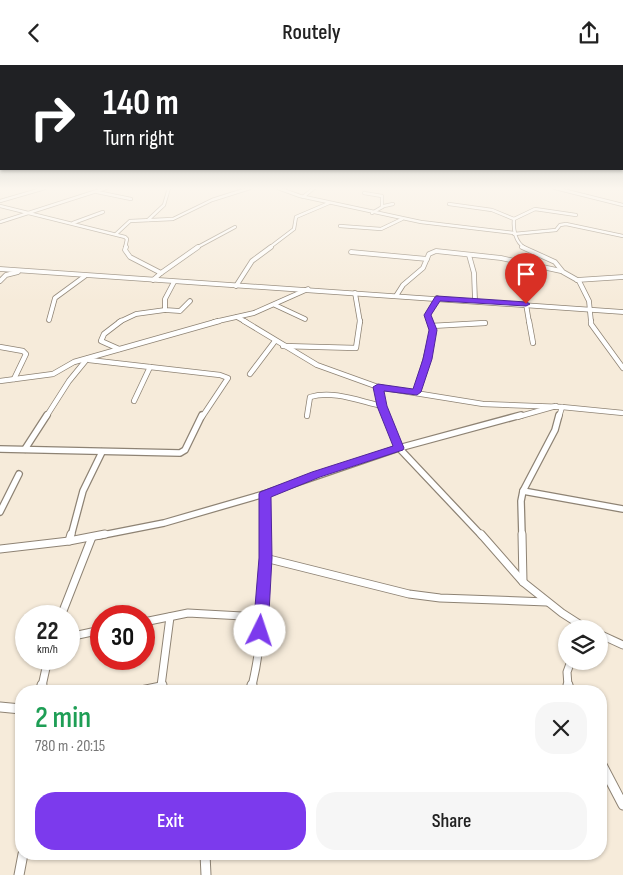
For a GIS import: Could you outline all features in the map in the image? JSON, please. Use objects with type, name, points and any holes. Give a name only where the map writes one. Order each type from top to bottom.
[{"type":"street","points":[[84,226],[128,239],[125,250],[130,257],[161,273]]},
{"type":"street","points":[[116,234],[125,226]]},
{"type":"street","points":[[236,285],[252,261],[294,229],[295,226]]},
{"type":"street","points":[[340,226],[381,229],[388,226]]},
{"type":"street","points":[[440,226],[502,230],[514,234],[556,230],[559,226]]},
{"type":"street","points":[[513,226],[514,234],[521,246],[555,262],[561,271]]},
{"type":"street","points":[[575,226],[623,236]]},
{"type":"street","points":[[153,280],[204,242],[221,236],[235,227]]},
{"type":"street","points":[[396,297],[403,285],[423,268],[428,254],[436,251],[501,257],[561,271],[577,279],[585,289],[591,310],[591,323],[623,368]]},
{"type":"street","points":[[351,252],[426,259]]},
{"type":"street","points":[[469,255],[474,273],[474,301]]},
{"type":"street","points":[[2,269],[174,282],[308,289],[396,297],[526,304],[622,313]]},
{"type":"street","points":[[2,269],[7,271],[6,275]]},
{"type":"street","points":[[0,281],[6,275],[23,271]]},
{"type":"street","points":[[49,320],[55,298],[85,276]]},
{"type":"street","points":[[577,279],[623,277]]},
{"type":"street","points":[[165,311],[166,298],[174,282]]},
{"type":"street","points":[[0,381],[53,374],[69,363],[238,317],[275,305],[308,289]]},
{"type":"street","points":[[283,346],[356,348],[360,322],[355,293]]},
{"type":"street","points":[[417,392],[429,353],[433,330],[428,315],[437,298]]},
{"type":"street","points":[[118,349],[101,341],[105,334],[120,321],[134,314],[180,311],[190,301]]},
{"type":"street","points":[[526,304],[532,343]]},
{"type":"street","points":[[275,305],[305,319]]},
{"type":"street","points":[[238,317],[317,365],[378,387],[483,404],[559,406],[623,414]]},
{"type":"street","points":[[432,326],[485,323]]},
{"type":"street","points":[[250,374],[275,341]]},
{"type":"street","points":[[0,347],[23,351],[26,354],[14,379]]},
{"type":"street","points":[[0,449],[176,454],[185,450],[202,416],[228,380],[228,378],[220,375],[87,359]]},
{"type":"street","points":[[25,449],[69,381],[87,359]]},
{"type":"street","points":[[134,401],[150,367]]},
{"type":"street","points":[[378,387],[382,406],[399,448],[476,529],[523,582],[573,620]]},
{"type":"street","points":[[307,416],[310,397],[320,394],[382,406]]},
{"type":"street","points":[[0,549],[69,541],[164,523],[264,494],[399,448],[559,406]]},
{"type":"street","points":[[523,582],[521,501],[523,491],[555,429],[559,406]]},
{"type":"street","points":[[69,541],[84,491],[102,452]]},
{"type":"street","points":[[0,513],[20,474]]},
{"type":"street","points":[[523,491],[623,509]]},
{"type":"street","points":[[252,685],[258,658],[265,558],[264,494]]},
{"type":"street","points":[[65,605],[92,537]]},
{"type":"street","points":[[265,558],[409,594],[440,599],[547,602]]},
{"type":"street","points":[[155,620],[200,613],[261,617]]},
{"type":"street","points":[[162,685],[170,617]]},
{"type":"street","points":[[608,638],[623,645]]},
{"type":"street","points":[[42,685],[46,670]]},
{"type":"street","points":[[568,670],[568,685]]},
{"type":"street","points":[[0,707],[15,708]]},
{"type":"street","points":[[607,774],[623,805]]},
{"type":"street","points":[[19,875],[22,860]]},
{"type":"street","points":[[205,860],[206,875]]},
{"type":"route","points":[[260,631],[265,558],[264,494],[399,448],[382,406],[378,387],[417,392],[433,330],[427,318],[437,298],[526,304]]}]
